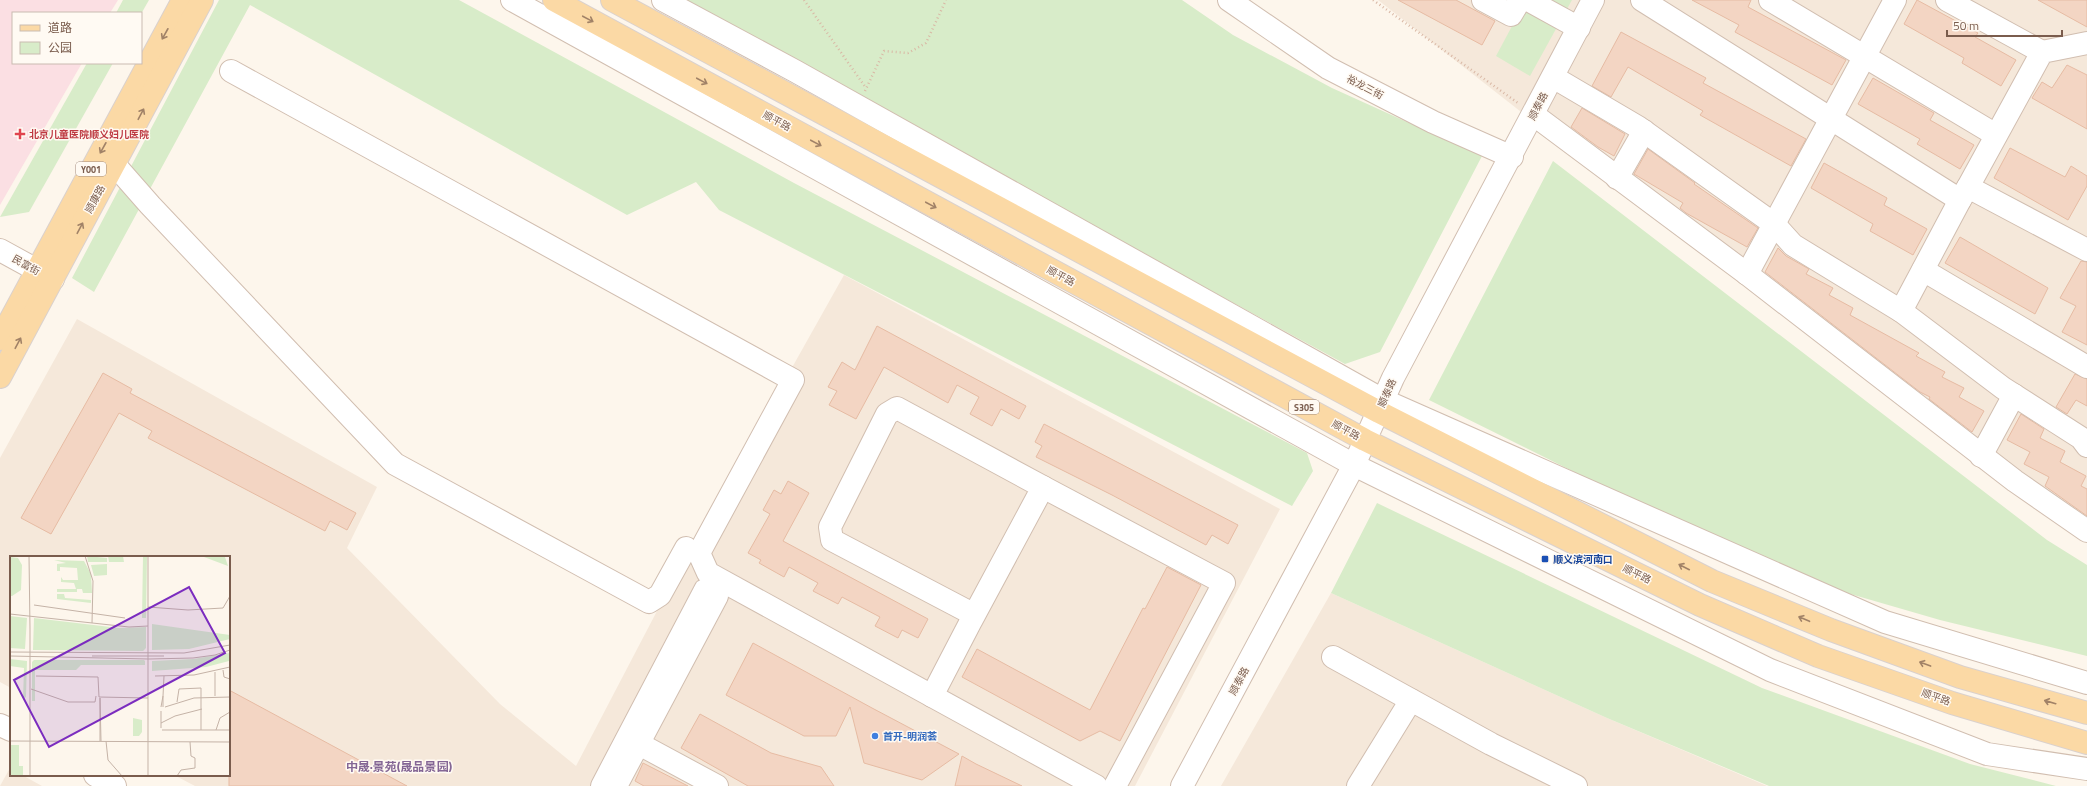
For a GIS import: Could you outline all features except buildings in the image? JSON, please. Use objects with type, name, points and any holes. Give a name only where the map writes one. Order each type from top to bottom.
[{"type":"main road","name":"顺康路","points":[[0,377],[45,275],[183,0]]},
{"type":"main road","name":"顺康路","points":[[0,339],[45,275],[114,164],[202,0]]},
{"type":"main road","name":"顺平路","points":[[554,0],[1365,440],[1700,605],[1818,656],[1952,703],[2087,742]]},
{"type":"main road","points":[[612,0],[1712,580],[1831,630],[1960,677],[2087,713]]},
{"type":"street","points":[[512,0],[1354,465],[1770,670],[1987,754],[2087,769]]},
{"type":"street","points":[[663,0],[862,97],[1381,406],[1885,622],[2087,683]]},
{"type":"street","name":"裕龙三街","points":[[1229,0],[1328,68],[1433,122],[1512,157]]},
{"type":"street","points":[[1483,0],[1511,15],[1520,0]]},
{"type":"street","points":[[1528,0],[1579,28]]},
{"type":"street","name":"顺泰路","points":[[1182,786],[1354,465],[1393,378],[1512,157],[1593,0]]},
{"type":"street","points":[[1642,0],[1832,119],[1964,194],[2087,250]]},
{"type":"street","points":[[1770,0],[1996,136]]},
{"type":"street","points":[[1747,274],[1895,0]]},
{"type":"street","points":[[1947,0],[2042,52],[2087,43]]},
{"type":"street","points":[[1901,311],[2042,52]]},
{"type":"street","points":[[231,71],[793,380],[699,553],[708,573],[1096,786]]},
{"type":"street","points":[[1553,77],[1644,131],[1774,224],[1793,245],[1901,311],[2014,394],[2081,438],[2087,446]]},
{"type":"street","points":[[1534,115],[1747,274],[1981,456],[2087,531]]},
{"type":"street","points":[[1617,178],[1644,131]]},
{"type":"street","points":[[114,164],[150,205],[395,464],[649,602],[660,595],[686,548]]},
{"type":"street","name":"民富街","points":[[0,250],[45,275]]},
{"type":"street","points":[[1923,270],[2087,367]]},
{"type":"street","points":[[1981,456],[2014,394]]},
{"type":"street","points":[[971,621],[969,612],[832,540],[830,526],[887,414],[897,408],[1224,583],[1115,786]]},
{"type":"street","points":[[932,696],[1043,487]]},
{"type":"street","points":[[602,786],[633,740],[711,593]]},
{"type":"street","points":[[1333,656],[1491,744],[1576,786]]},
{"type":"street","points":[[1358,786],[1411,700]]},
{"type":"street","points":[[0,724],[10,729]]},
{"type":"street","points":[[616,786],[633,740]]},
{"type":"street","points":[[633,740],[717,786]]},
{"type":"street","points":[[97,776],[115,786]]},
{"type":"path","points":[[804,0],[862,97]]},
{"type":"path","points":[[862,97],[884,51],[908,53],[926,43],[946,0]]},
{"type":"path","points":[[1373,0],[1534,115]]},
{"type":"shaded area","name":"北京儿童医院顺义妇儿医院","points":[[0,0],[118,0],[111,12],[12,12],[12,64],[81,64],[0,205]]},
{"type":"shaded area","points":[[1378,0],[2087,0],[2087,540],[1570,150]]},
{"type":"shaded area","points":[[844,275],[1280,509],[1135,786],[195,786],[176,776],[230,776],[230,556],[10,556],[10,687],[0,682],[0,458],[77,319],[377,487],[347,548],[500,704],[576,766],[680,567]]},
{"type":"shaded area","points":[[1331,593],[1607,718],[1767,786],[1221,786]]},
{"type":"shaded area","points":[[10,768],[10,776],[24,776],[42,786],[0,786]]},
{"type":"green space","points":[[123,0],[149,0],[142,12],[117,12]]},
{"type":"green space","points":[[219,0],[459,0],[794,183],[1307,453],[1313,471],[1292,506],[719,210],[696,182],[627,215],[250,5],[94,292],[72,278]]},
{"type":"green space","points":[[679,0],[1182,0],[1233,35],[1332,88],[1482,156],[1380,352],[1345,364]]},
{"type":"green space","points":[[1526,0],[1572,0],[1530,76],[1496,56]]},
{"type":"green space","points":[[86,64],[112,64],[29,212],[0,217]]},
{"type":"green space","points":[[1553,161],[2047,540],[2087,565],[2087,656],[1940,620],[1778,573],[1429,400]]},
{"type":"green space","points":[[1377,503],[1762,688],[1970,764],[2056,786],[1769,786],[1607,718],[1331,593]]},
{"type":"place","name":"北京儿童医院顺义妇儿医院","points":[[20,134]]},
{"type":"place","name":"顺义滨河南口","points":[[1545,559]]},
{"type":"place","name":"首开-明润荟","points":[[875,736]]},
{"type":"district","name":"中晟·景苑(晟品景园)","points":[[399,766]]}]
